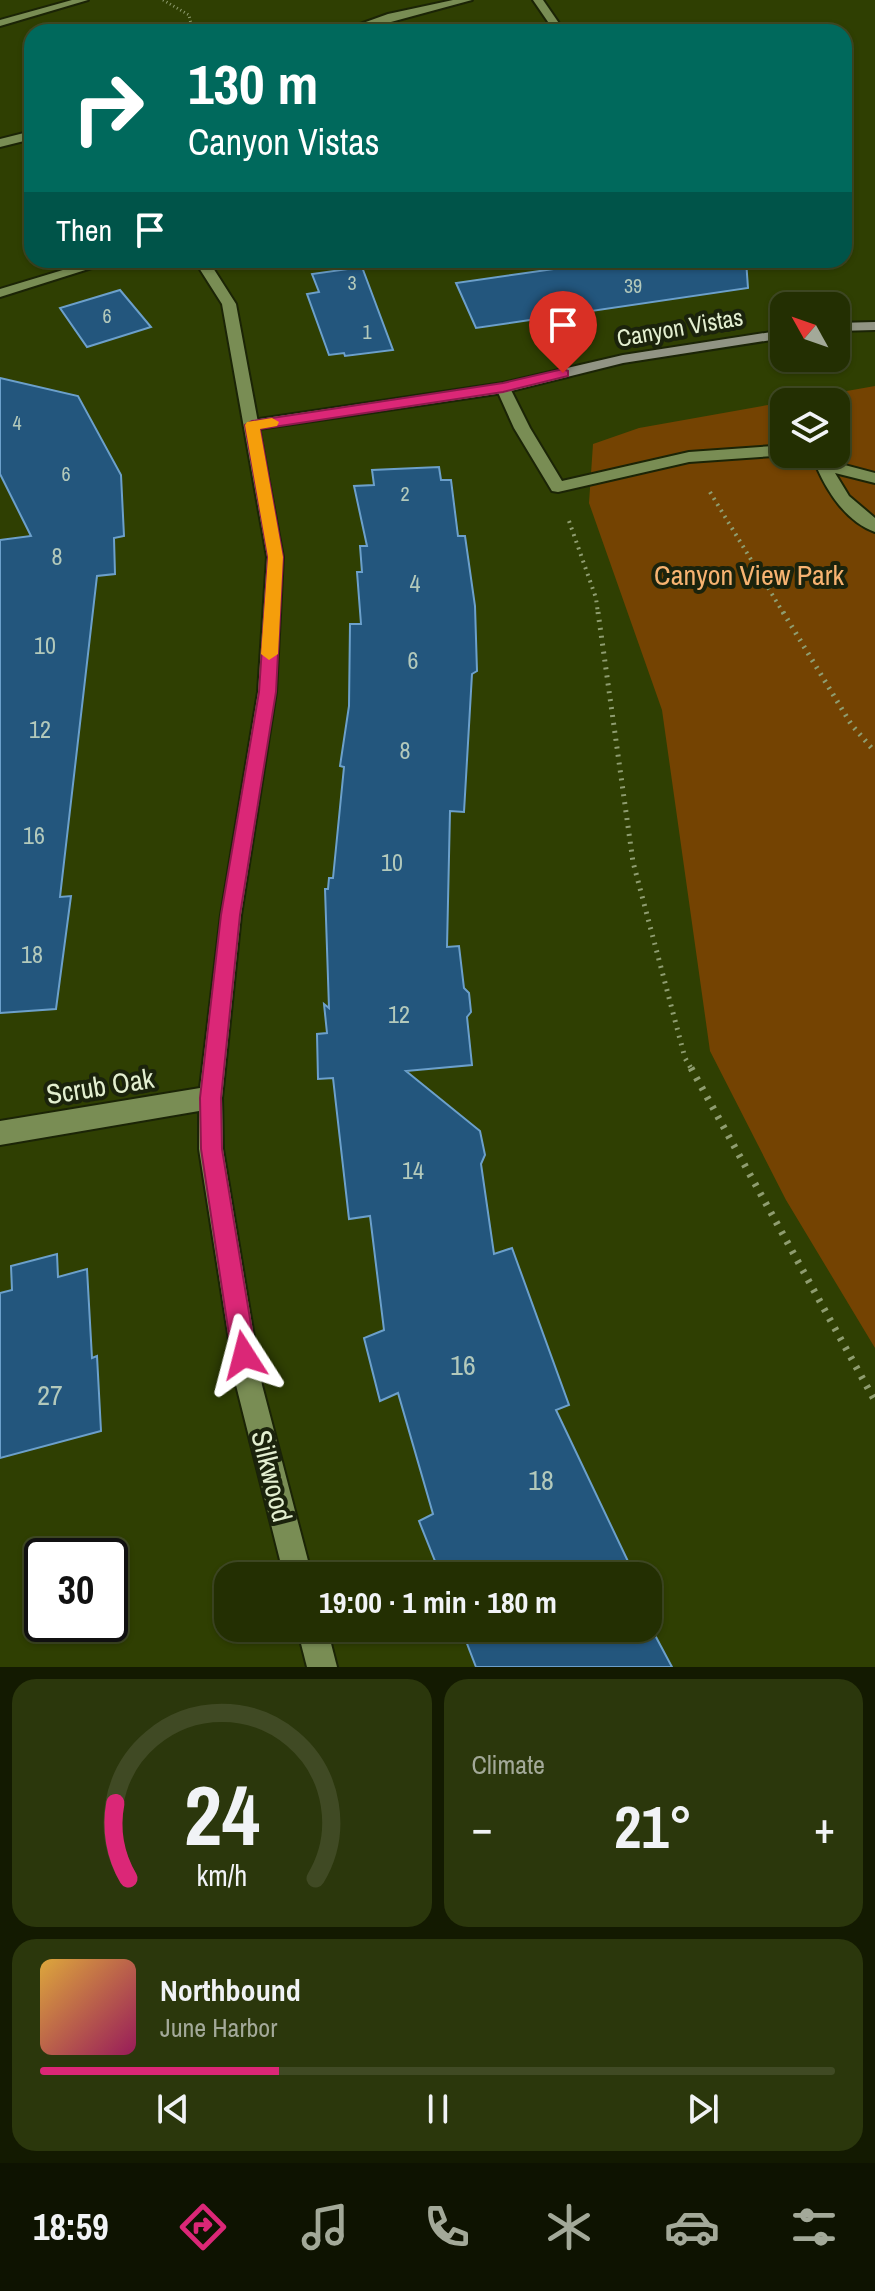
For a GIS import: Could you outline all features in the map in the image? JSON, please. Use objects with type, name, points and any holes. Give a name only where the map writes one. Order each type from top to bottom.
[{"type":"street","points":[[0,23],[83,0]]},
{"type":"street","points":[[368,24],[467,0]]},
{"type":"street","points":[[538,0],[554,24]]},
{"type":"street","points":[[0,143],[24,137]]},
{"type":"street","points":[[0,293],[83,268]]},
{"type":"street","name":"Silkwood","points":[[206,268],[229,304],[275,557],[267,692],[231,915],[210,1098],[211,1149],[249,1385],[294,1562]]},
{"type":"street","points":[[850,327],[875,326]]},
{"type":"street","name":"Canyon Vistas","points":[[252,425],[503,388],[623,359],[770,336]]},
{"type":"street","points":[[503,388],[522,428],[558,487],[689,457],[770,451]]},
{"type":"street","points":[[825,468],[837,495],[850,510],[875,526]]},
{"type":"street","points":[[838,468],[875,478]]},
{"type":"street","name":"Scrub Oak","points":[[0,1133],[210,1098]]},
{"type":"street","points":[[316,1642],[322,1667]]},
{"type":"path","points":[[163,0],[166,5],[189,15],[191,24]]},
{"type":"path","points":[[689,457],[851,724],[875,752]]},
{"type":"path","points":[[558,487],[596,598],[633,862],[685,1058],[875,1401]]},
{"type":"green space","name":"Canyon View Park","points":[[875,386],[875,1348],[786,1200],[710,1051],[662,710],[589,503],[593,444],[639,428],[770,405],[770,468],[850,468],[850,390]]},
{"type":"building","points":[[362,268],[393,350],[329,355],[307,294],[319,292],[312,274]]},
{"type":"building","points":[[561,268],[747,268],[748,288],[476,328],[456,283]]},
{"type":"building","points":[[120,290],[151,327],[87,347],[60,308]]},
{"type":"building","points":[[0,378],[78,396],[121,475],[124,536],[114,538],[115,574],[97,576],[60,897],[71,896],[56,1009],[0,1013],[0,540],[31,536],[0,474]]},
{"type":"building","points":[[439,467],[441,480],[451,480],[458,536],[465,536],[475,606],[477,671],[472,674],[464,812],[450,811],[447,947],[459,946],[464,988],[469,993],[471,1012],[467,1017],[472,1065],[406,1071],[480,1131],[485,1155],[481,1164],[494,1254],[512,1248],[569,1405],[556,1410],[628,1562],[435,1562],[419,1521],[433,1514],[398,1393],[380,1401],[364,1338],[384,1330],[370,1216],[349,1219],[333,1078],[318,1079],[317,1034],[327,1033],[324,1004],[329,1008],[325,889],[328,889],[329,878],[333,878],[344,767],[340,766],[349,706],[350,624],[361,624],[357,572],[362,572],[360,546],[367,546],[354,486],[374,485],[372,470]]},
{"type":"building","points":[[57,1254],[58,1277],[87,1269],[92,1358],[97,1356],[101,1431],[0,1458],[0,1293],[12,1290],[11,1266]]},
{"type":"building","points":[[466,1642],[659,1642],[672,1667],[476,1667]]},
{"type":"slow traffic","points":[[269,654],[275,557],[252,425],[272,422]]},
{"type":"route","points":[[244,1355],[211,1149],[210,1098],[231,915],[267,692],[275,557],[252,425],[503,388],[563,373]]}]
